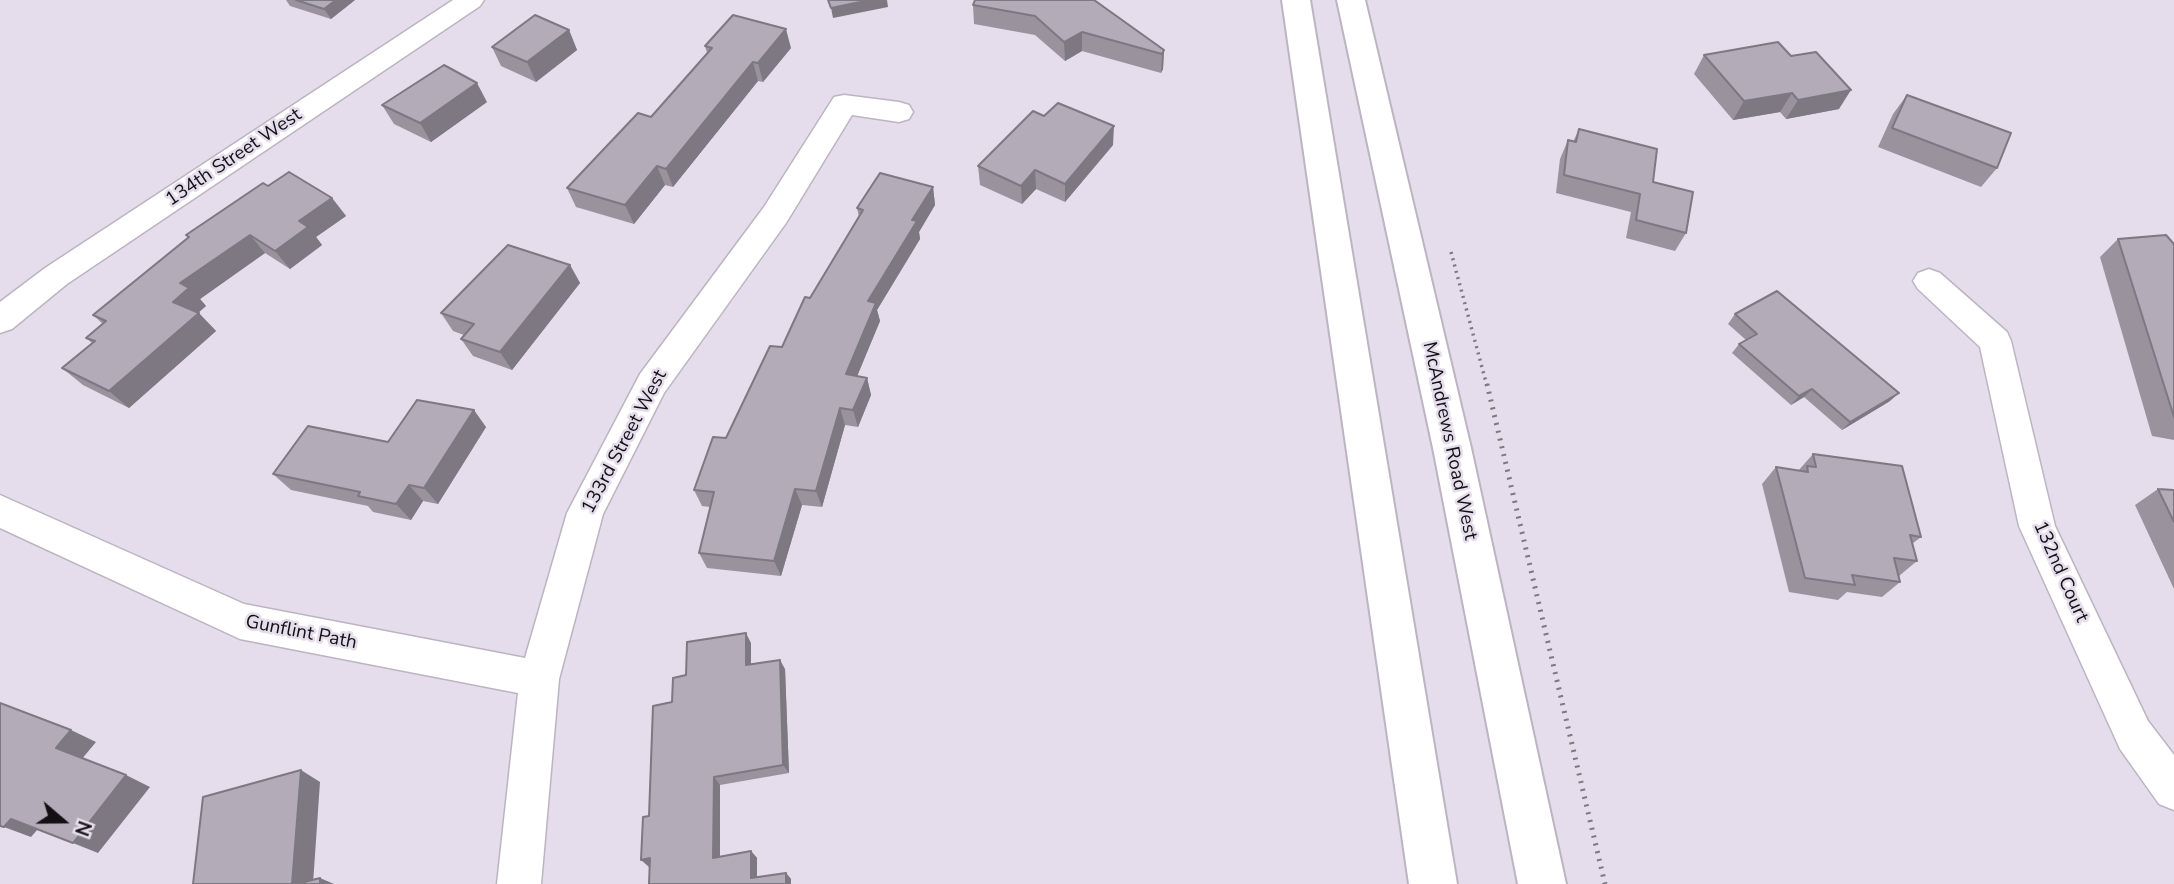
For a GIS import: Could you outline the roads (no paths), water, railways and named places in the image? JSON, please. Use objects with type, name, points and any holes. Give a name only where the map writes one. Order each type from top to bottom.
[{"type":"main road","points":[[1296,0],[1433,884]]},
{"type":"main road","name":"McAndrews Road West","points":[[1351,0],[1452,448],[1542,884]]},
{"type":"street","name":"134th Street West","points":[[0,320],[56,276],[471,0]]},
{"type":"street","name":"133rd Street West","points":[[519,884],[539,680],[585,513],[652,384],[775,215],[845,104],[899,112]]},
{"type":"street","name":"132nd Court","points":[[1929,281],[1995,341],[2037,526],[2134,735],[2174,789]]},
{"type":"street","name":"Gunflint Path","points":[[0,511],[240,621],[539,680]]}]
